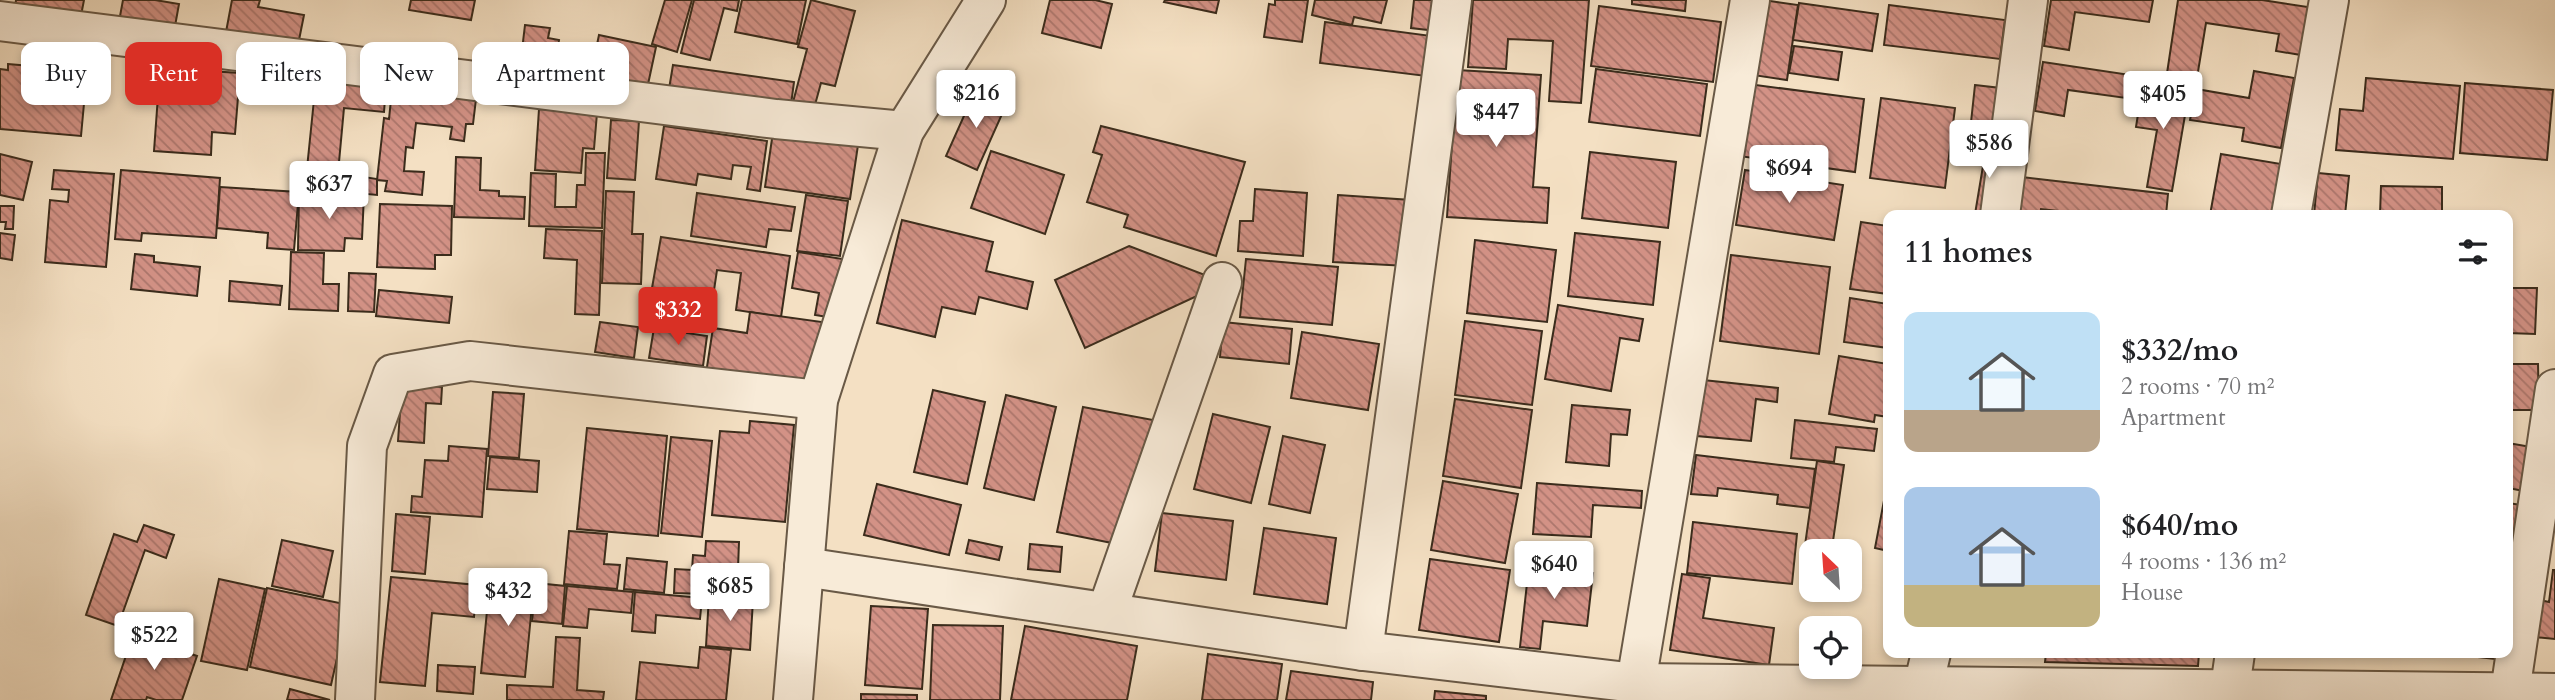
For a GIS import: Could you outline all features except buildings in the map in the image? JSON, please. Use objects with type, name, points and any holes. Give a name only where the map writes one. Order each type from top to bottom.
[{"type":"street","points":[[793,700],[818,400],[904,131],[986,0]]},
{"type":"street","points":[[1363,651],[1452,0]]},
{"type":"street","points":[[1636,682],[1750,0]]},
{"type":"street","points":[[2001,210],[2028,0]]},
{"type":"street","points":[[2292,210],[2329,0]]},
{"type":"street","points":[[0,21],[776,119],[904,131]]},
{"type":"street","points":[[1107,611],[1222,282]]},
{"type":"street","points":[[355,700],[367,446],[393,374],[470,361],[818,400]]},
{"type":"street","points":[[2510,692],[2555,389]]},
{"type":"street","points":[[804,567],[1363,651],[1636,682],[1927,670],[2233,670],[2510,692],[2555,693]]}]
